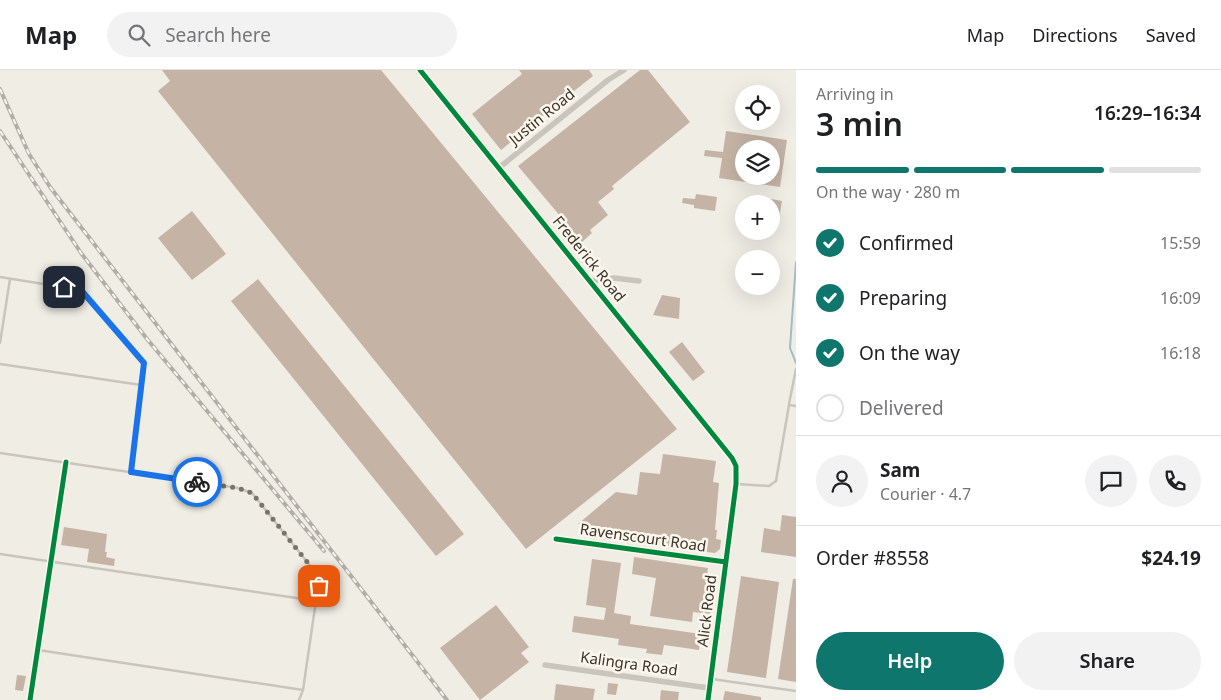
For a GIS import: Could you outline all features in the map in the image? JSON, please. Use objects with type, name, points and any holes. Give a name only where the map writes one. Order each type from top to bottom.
[{"type":"street","name":"Frederick Road","points":[[420,70],[724,447],[736,466]]},
{"type":"street","name":"Justin Road","points":[[500,168],[608,80],[624,70]]},
{"type":"street","points":[[591,281],[614,278],[639,281]]},
{"type":"street","points":[[30,700],[66,462]]},
{"type":"street","name":"Alick Road","points":[[708,700],[736,484],[736,466]]},
{"type":"street","name":"Ravenscourt Road","points":[[556,538],[726,562]]},
{"type":"street","name":"Kalingra Road","points":[[546,665],[709,688]]},
{"type":"lane","points":[[0,277],[81,290],[144,363],[131,472]]},
{"type":"lane","points":[[0,343],[10,279]]},
{"type":"lane","points":[[0,364],[141,385]]},
{"type":"lane","points":[[736,484],[768,486],[776,481],[793,374],[796,369]]},
{"type":"lane","points":[[789,405],[796,406]]},
{"type":"lane","points":[[0,453],[238,488],[252,493],[317,575],[319,586],[317,601],[303,690],[299,700]]},
{"type":"lane","points":[[0,554],[317,601]]},
{"type":"lane","points":[[38,650],[303,690]]},
{"type":"lane","points":[[710,679],[796,691]]},
{"type":"building","points":[[162,70],[381,70],[677,429],[526,549],[158,91],[170,81]]},
{"type":"building","points":[[519,70],[589,70],[593,76],[520,134],[522,137],[514,144],[512,141],[501,150],[472,114],[522,74]]},
{"type":"building","points":[[640,70],[648,70],[690,122],[612,186],[614,189],[598,202],[608,215],[590,230],[592,233],[582,242],[518,166]]},
{"type":"building","points":[[726,131],[787,140],[780,187],[766,185],[780,185],[780,140],[735,140],[735,180],[719,178],[722,158],[704,156],[705,150],[723,152]]},
{"type":"building","points":[[696,194],[717,197],[715,211],[694,208],[694,205],[682,203],[683,198],[695,199]]},
{"type":"building","points":[[192,211],[226,254],[192,280],[158,238]]},
{"type":"building","points":[[258,279],[464,534],[436,556],[231,301]]},
{"type":"building","points":[[662,295],[680,298],[679,319],[653,315]]},
{"type":"building","points":[[682,342],[705,372],[693,381],[669,352]]},
{"type":"building","points":[[663,454],[716,461],[713,482],[719,483],[715,530],[717,530],[716,539],[721,540],[720,549],[715,553],[699,551],[700,546],[688,544],[688,549],[657,545],[658,539],[644,537],[643,543],[629,541],[630,531],[578,524],[616,492],[637,495],[640,472],[660,474]]},
{"type":"building","points":[[782,515],[796,517],[796,557],[761,552],[764,528],[780,531]]},
{"type":"building","points":[[64,527],[107,534],[106,557],[115,559],[114,566],[87,562],[89,549],[61,545]]},
{"type":"building","points":[[634,557],[708,568],[706,581],[716,583],[711,614],[693,612],[692,622],[650,616],[656,578],[632,574]]},
{"type":"building","points":[[592,559],[621,563],[614,613],[631,616],[630,624],[701,634],[699,650],[664,645],[662,655],[646,653],[647,649],[618,645],[619,639],[572,632],[574,616],[604,620],[606,608],[586,605]]},
{"type":"building","points":[[741,576],[779,582],[766,678],[727,672]]},
{"type":"building","points":[[793,579],[796,579],[796,682],[778,679]]},
{"type":"building","points":[[496,605],[529,647],[521,653],[529,662],[480,700],[440,648]]},
{"type":"building","points":[[17,675],[26,676],[23,691],[15,690]]},
{"type":"building","points":[[608,683],[618,684],[616,695],[607,694]]},
{"type":"building","points":[[556,684],[595,689],[593,700],[554,700]]},
{"type":"building","points":[[661,690],[679,692],[678,700],[660,700]]},
{"type":"building","points":[[725,691],[761,697],[761,700],[723,700]]},
{"type":"waterway","points":[[796,262],[790,348],[796,363]]},
{"type":"railway","points":[[0,89],[29,154],[50,187],[447,700]]},
{"type":"railway","points":[[0,131],[81,253],[147,339],[324,551]]},
{"type":"cycle path","points":[[420,70],[732,458],[736,466],[736,484],[708,700]]},
{"type":"cycle path","points":[[30,700],[66,462]]},
{"type":"cycle path","points":[[556,539],[726,562]]},
{"type":"way so far","points":[[197,482],[238,488],[252,493],[312,568],[319,580],[319,586]]},
{"type":"route","points":[[64,287],[81,290],[144,363],[131,472],[197,482]]}]
